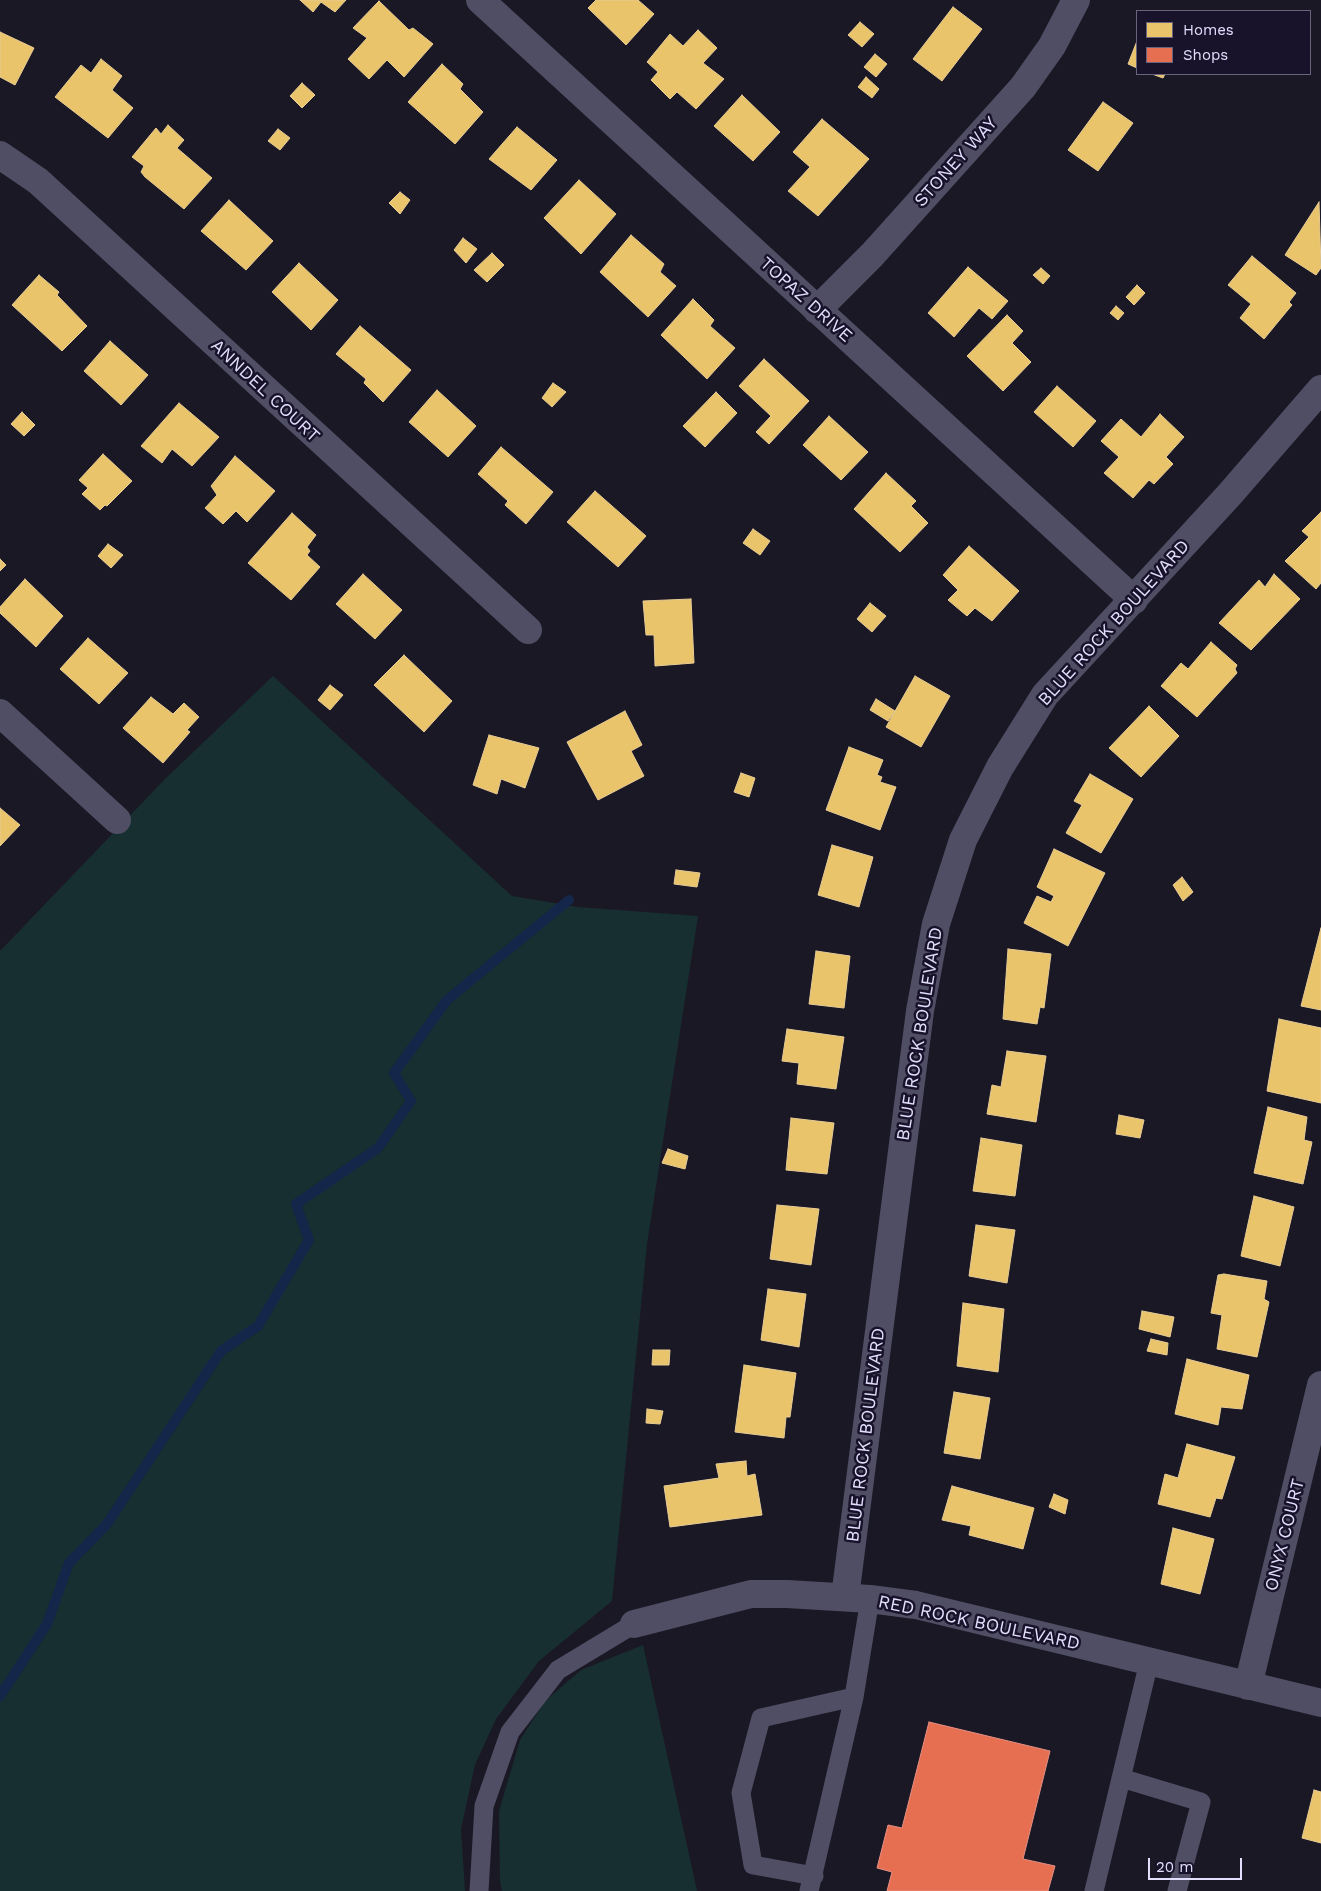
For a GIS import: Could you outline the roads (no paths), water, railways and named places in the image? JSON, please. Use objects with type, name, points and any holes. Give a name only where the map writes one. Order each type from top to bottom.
[{"type":"street","name":"TOPAZ DRIVE","points":[[480,0],[1134,600]]},
{"type":"street","name":"STONEY WAY","points":[[817,310],[872,255],[1023,87],[1052,46],[1076,0]]},
{"type":"street","name":"ANNDEL COURT","points":[[0,155],[38,181],[528,630]]},
{"type":"street","name":"BLUE ROCK BOULEVARD","points":[[858,1598],[920,1011],[936,924],[964,840],[1000,767],[1045,696],[1230,494],[1321,389]]},
{"type":"street","points":[[0,713],[117,820]]},
{"type":"street","name":"ONYX COURT","points":[[1248,1686],[1321,1385]]},
{"type":"street","name":"RED ROCK BOULEVARD","points":[[634,1624],[751,1594],[858,1598],[916,1605],[1321,1703]]},
{"type":"lane","points":[[854,1698],[761,1718],[741,1793],[753,1865],[812,1883],[854,1698],[858,1598]]},
{"type":"lane","points":[[479,1891],[484,1806],[510,1732],[558,1670],[634,1624]]},
{"type":"lane","points":[[1094,1891],[1149,1662]]},
{"type":"lane","points":[[1121,1778],[1201,1802],[1177,1891]]},
{"type":"waterway","points":[[0,1696],[47,1624],[69,1563],[107,1524],[221,1351],[258,1326],[309,1240],[296,1204],[378,1148],[411,1101],[394,1073],[447,1000],[569,900]]}]
